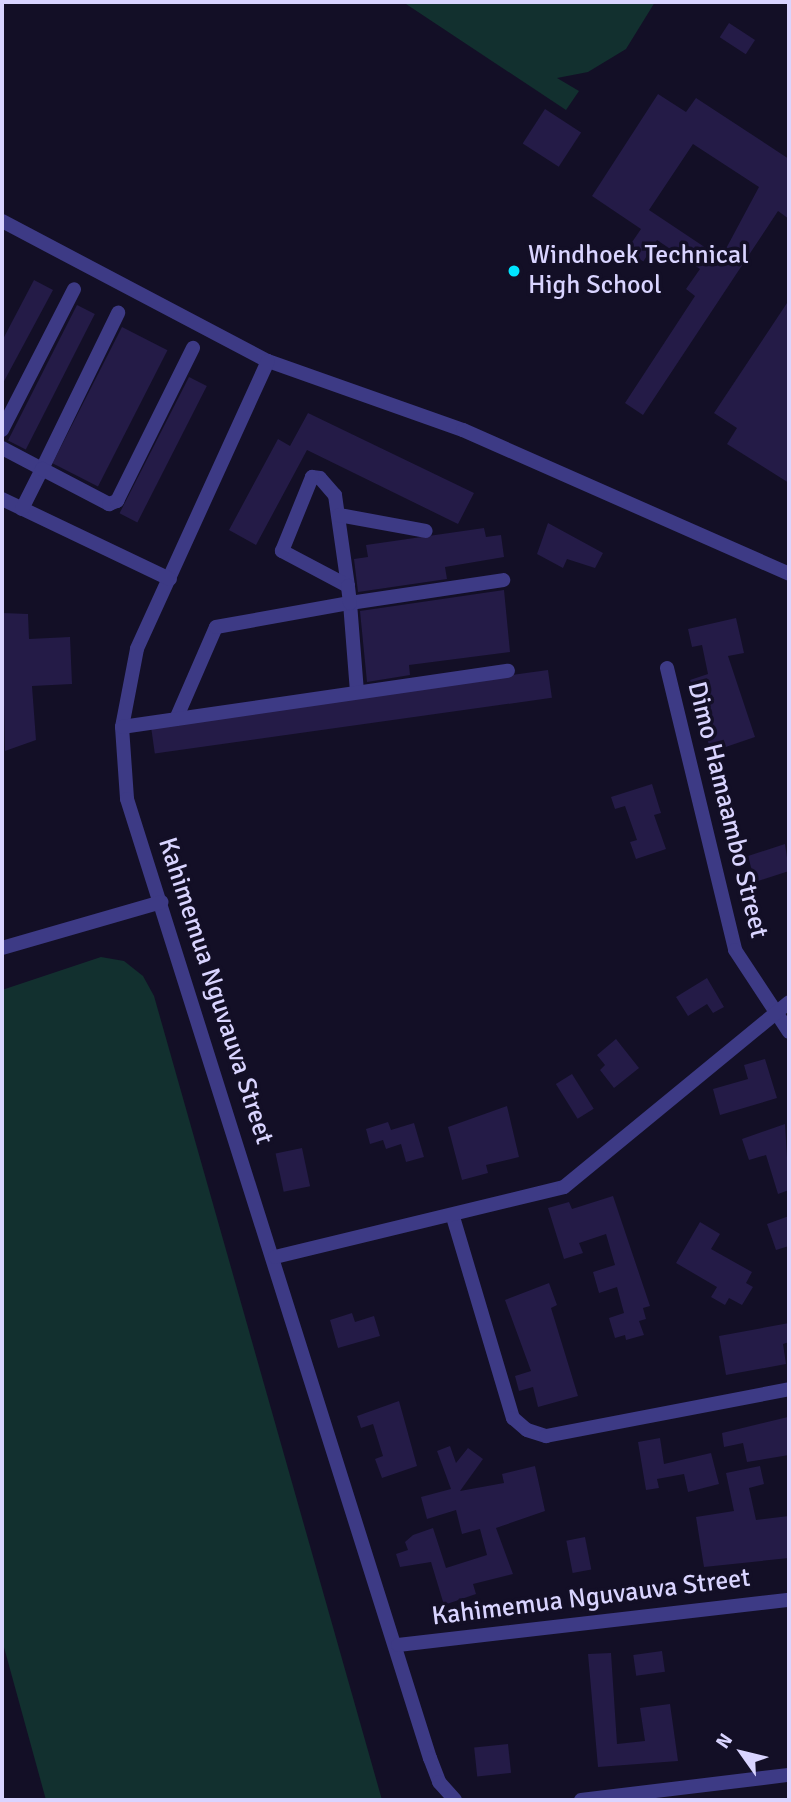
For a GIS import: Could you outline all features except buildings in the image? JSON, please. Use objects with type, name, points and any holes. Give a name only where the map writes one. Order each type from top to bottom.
[{"type":"street","points":[[2,221],[268,361],[463,430],[789,574]]},
{"type":"street","points":[[2,430],[74,289]]},
{"type":"street","points":[[22,509],[118,313]]},
{"type":"street","points":[[2,448],[113,504],[193,348]]},
{"type":"street","name":"Kahimemua Nguvauva Street","points":[[268,361],[137,649],[126,684],[122,727],[127,799],[275,1257],[435,1770],[455,1800]]},
{"type":"street","points":[[348,586],[282,551],[312,477],[329,485],[339,514],[348,586],[350,603],[357,692]]},
{"type":"street","points":[[2,499],[170,579]]},
{"type":"street","points":[[339,514],[426,531]]},
{"type":"street","points":[[176,719],[216,627],[503,580]]},
{"type":"street","name":"Dimo Hamaambo Street","points":[[667,667],[735,950],[789,1032]]},
{"type":"street","points":[[122,727],[508,671]]},
{"type":"street","points":[[2,948],[161,902]]},
{"type":"street","points":[[275,1257],[548,1193],[580,1178],[789,1002]]},
{"type":"street","points":[[453,1217],[513,1418],[527,1430],[546,1436],[789,1390]]},
{"type":"street","name":"Kahimemua Nguvauva Street","points":[[398,1645],[789,1600]]},
{"type":"street","points":[[581,1800],[789,1776]]},
{"type":"green space","points":[[403,2],[655,2],[626,49],[588,72],[557,78],[579,91],[566,110]]},
{"type":"green space","points":[[101,957],[124,961],[143,976],[154,996],[382,1800],[46,1800],[2,1640],[2,990]]},
{"type":"place","name":"Windhoek Technical High School","points":[[514,271]]}]
